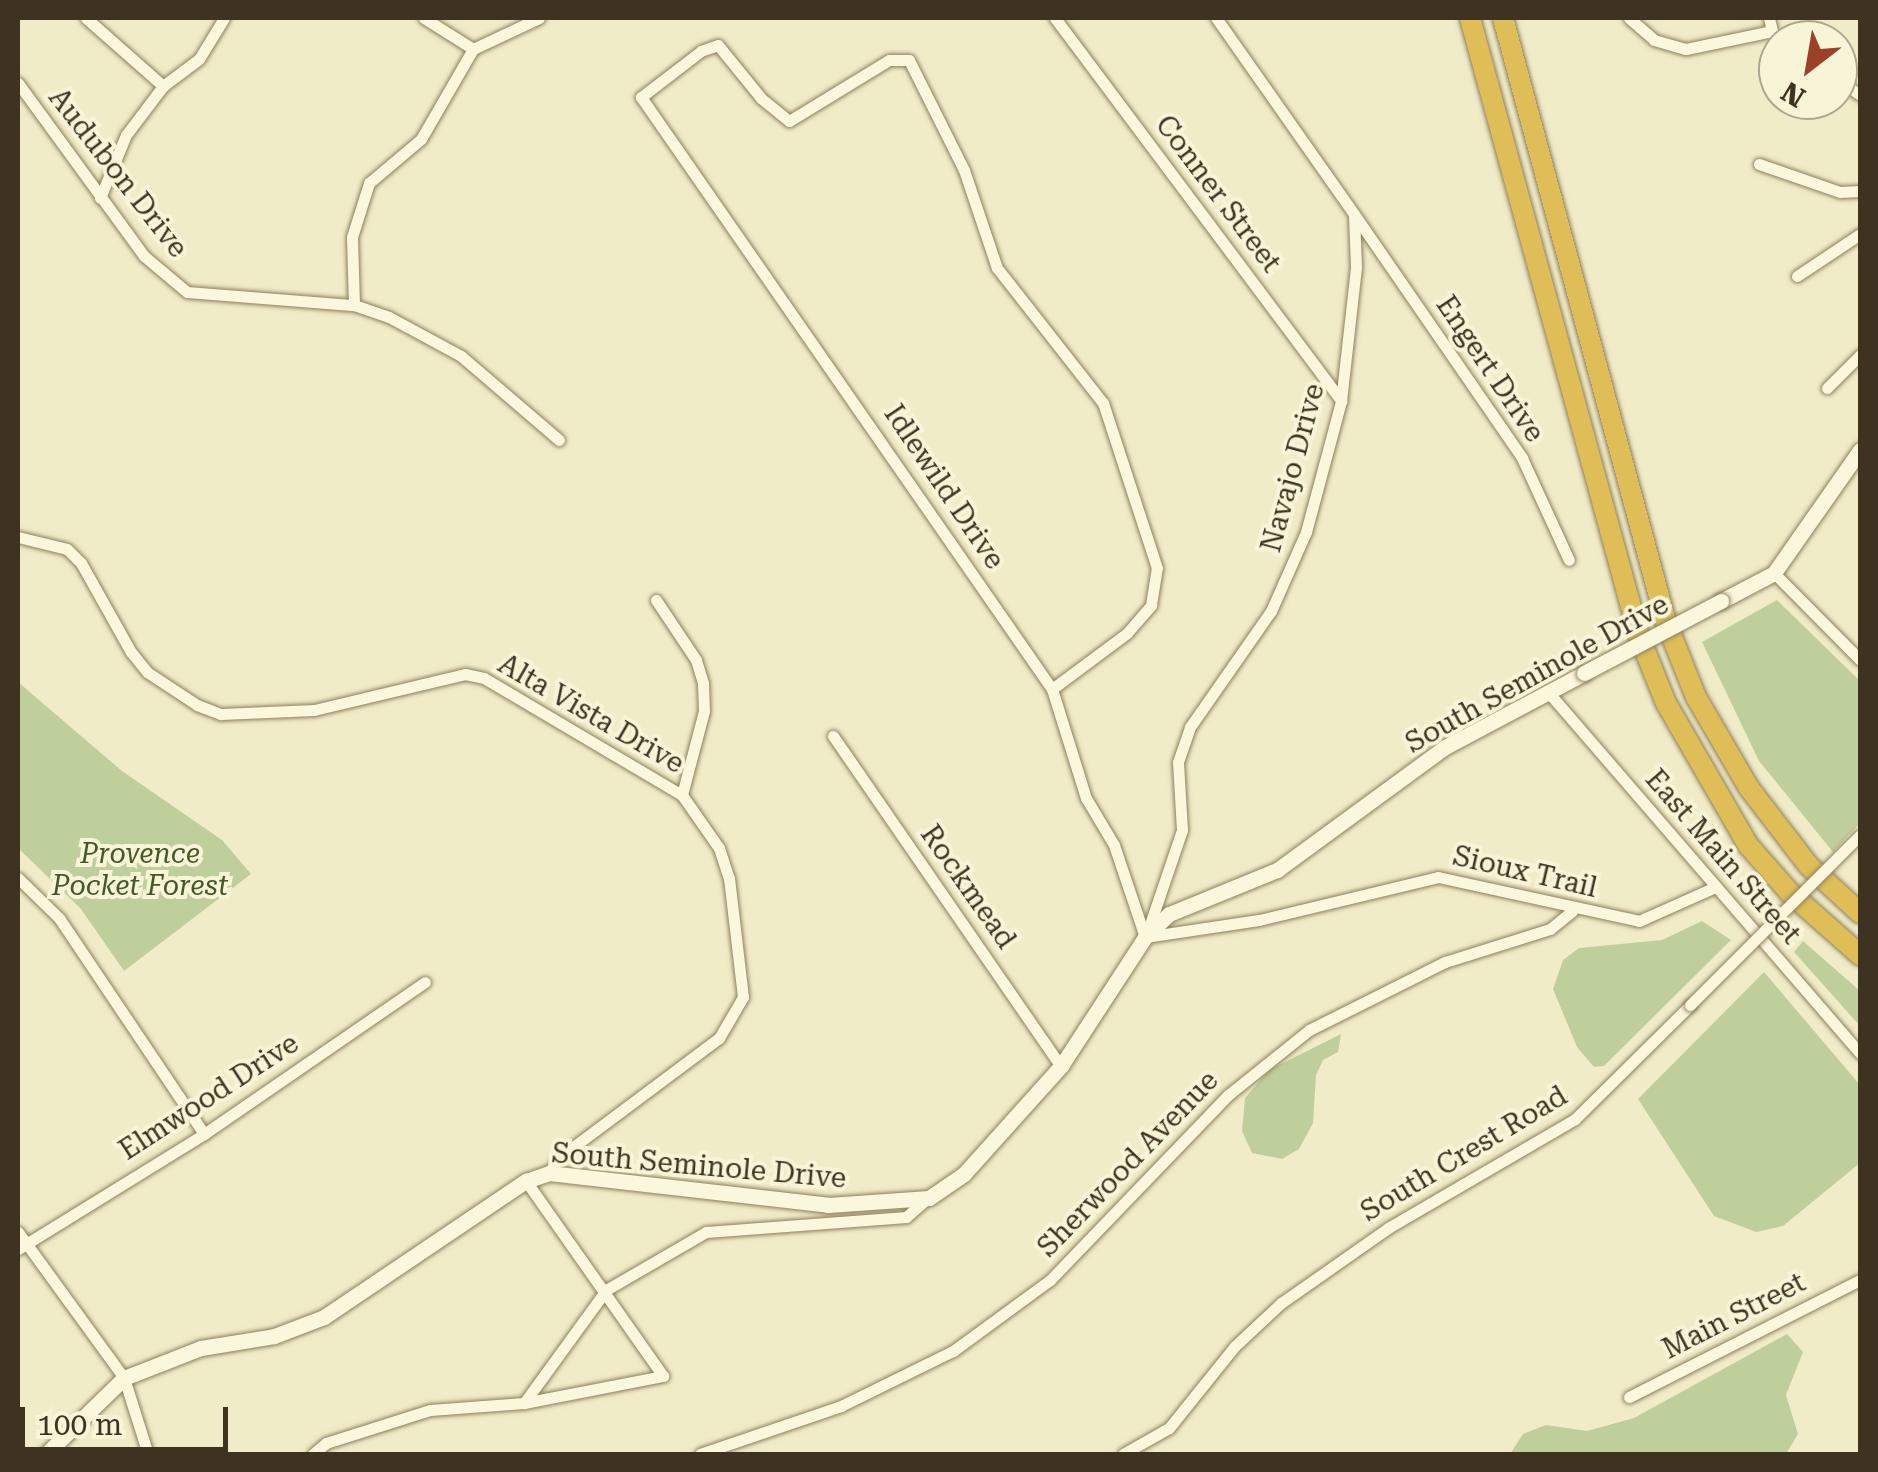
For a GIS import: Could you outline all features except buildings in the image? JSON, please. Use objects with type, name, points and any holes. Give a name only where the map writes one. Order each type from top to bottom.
[{"type":"highway","points":[[1470,18],[1639,636],[1666,702],[1748,844],[1790,893],[1860,954]]},
{"type":"highway","points":[[1503,18],[1666,622],[1696,697],[1748,788],[1808,865],[1860,913]]},
{"type":"street","points":[[86,18],[163,86]]},
{"type":"street","points":[[100,198],[126,135],[163,86],[199,59],[224,18]]},
{"type":"street","points":[[424,18],[473,49]]},
{"type":"street","points":[[354,305],[350,271],[358,204],[369,183],[421,139],[473,49],[539,18]]},
{"type":"street","name":"Conner Street","points":[[1055,18],[1341,401]]},
{"type":"street","points":[[1216,18],[1354,214]]},
{"type":"street","points":[[1628,18],[1654,40],[1686,49],[1758,35]]},
{"type":"street","name":"Idlewild Drive","points":[[1052,688],[1128,634],[1151,605],[1156,568],[1103,403],[997,268],[964,170],[920,73],[908,60],[889,60],[789,121],[761,98],[718,44],[657,78],[641,97],[1052,688],[1086,798],[1114,846],[1145,937]]},
{"type":"street","name":"Audubon Drive","points":[[18,82],[144,256],[187,292],[354,305],[461,356],[559,440]]},
{"type":"street","points":[[1759,164],[1840,192],[1860,192]]},
{"type":"street","name":"Navajo Drive","points":[[1145,937],[1182,830],[1178,762],[1190,727],[1292,569],[1341,401],[1356,267],[1354,214]]},
{"type":"street","name":"Engert Drive","points":[[1354,214],[1522,458],[1569,560]]},
{"type":"street","points":[[1797,276],[1860,234]]},
{"type":"street","points":[[1828,388],[1860,355]]},
{"type":"street","name":"South Seminole Drive","points":[[46,1454],[124,1378],[201,1348],[274,1336],[324,1317],[526,1181],[549,1174],[828,1205],[929,1198],[964,1174],[1061,1066],[1145,937],[1168,914],[1277,870],[1445,747],[1774,573],[1860,450]]},
{"type":"street","name":"Alta Vista Drive","points":[[18,536],[66,549],[81,563],[147,672],[197,704],[222,714],[314,710],[464,674],[484,678],[682,795],[719,848],[729,878],[743,997],[719,1038],[560,1158],[549,1174]]},
{"type":"street","points":[[1774,573],[1860,660]]},
{"type":"street","points":[[656,600],[696,660],[703,683],[704,711],[682,795]]},
{"type":"street","name":"East Main Street","points":[[1550,693],[1860,1053]]},
{"type":"street","name":"Rockmead","points":[[833,736],[1061,1066]]},
{"type":"street","name":"South Crest Road","points":[[1123,1454],[1170,1428],[1235,1346],[1280,1303],[1388,1228],[1575,1118],[1860,835]]},
{"type":"street","name":"Sioux Trail","points":[[1145,937],[1259,920],[1438,876],[1512,890],[1572,910],[1639,921],[1714,888]]},
{"type":"street","points":[[18,878],[59,918],[204,1134]]},
{"type":"street","name":"Sherwood Avenue","points":[[700,1454],[716,1453],[841,1406],[953,1351],[1050,1280],[1228,1095],[1308,1030],[1445,962],[1550,930],[1572,910]]},
{"type":"street","name":"Elmwood Drive","points":[[20,1242],[204,1134],[425,982]]},
{"type":"street","points":[[313,1454],[326,1442],[430,1410],[524,1404],[663,1376],[526,1181]]},
{"type":"street","points":[[524,1404],[606,1290],[706,1232],[906,1217],[929,1198]]},
{"type":"street","points":[[20,1242],[124,1378],[148,1454]]},
{"type":"street","name":"Main Street","points":[[1629,1397],[1860,1280]]},
{"type":"green space","points":[[1777,600],[1860,681],[1860,823],[1833,852],[1759,761],[1702,642]]},
{"type":"green space","name":"Provence Pocket Forest","points":[[18,682],[122,771],[222,840],[251,874],[124,971],[81,909],[18,848]]},
{"type":"green space","points":[[1702,921],[1731,940],[1604,1066],[1594,1067],[1577,1047],[1553,989],[1563,960],[1579,948],[1662,940]]},
{"type":"green space","points":[[1803,941],[1860,991],[1860,1026],[1794,952]]},
{"type":"green space","points":[[1764,972],[1860,1085],[1860,1163],[1783,1226],[1756,1232],[1714,1216],[1638,1099]]},
{"type":"green space","points":[[1341,1034],[1338,1052],[1323,1060],[1316,1075],[1313,1123],[1299,1149],[1282,1159],[1252,1153],[1242,1131],[1245,1098],[1269,1070]]},
{"type":"green space","points":[[1787,1334],[1803,1352],[1786,1395],[1798,1434],[1786,1454],[1510,1454],[1523,1434],[1546,1425],[1587,1431],[1634,1418]]}]
